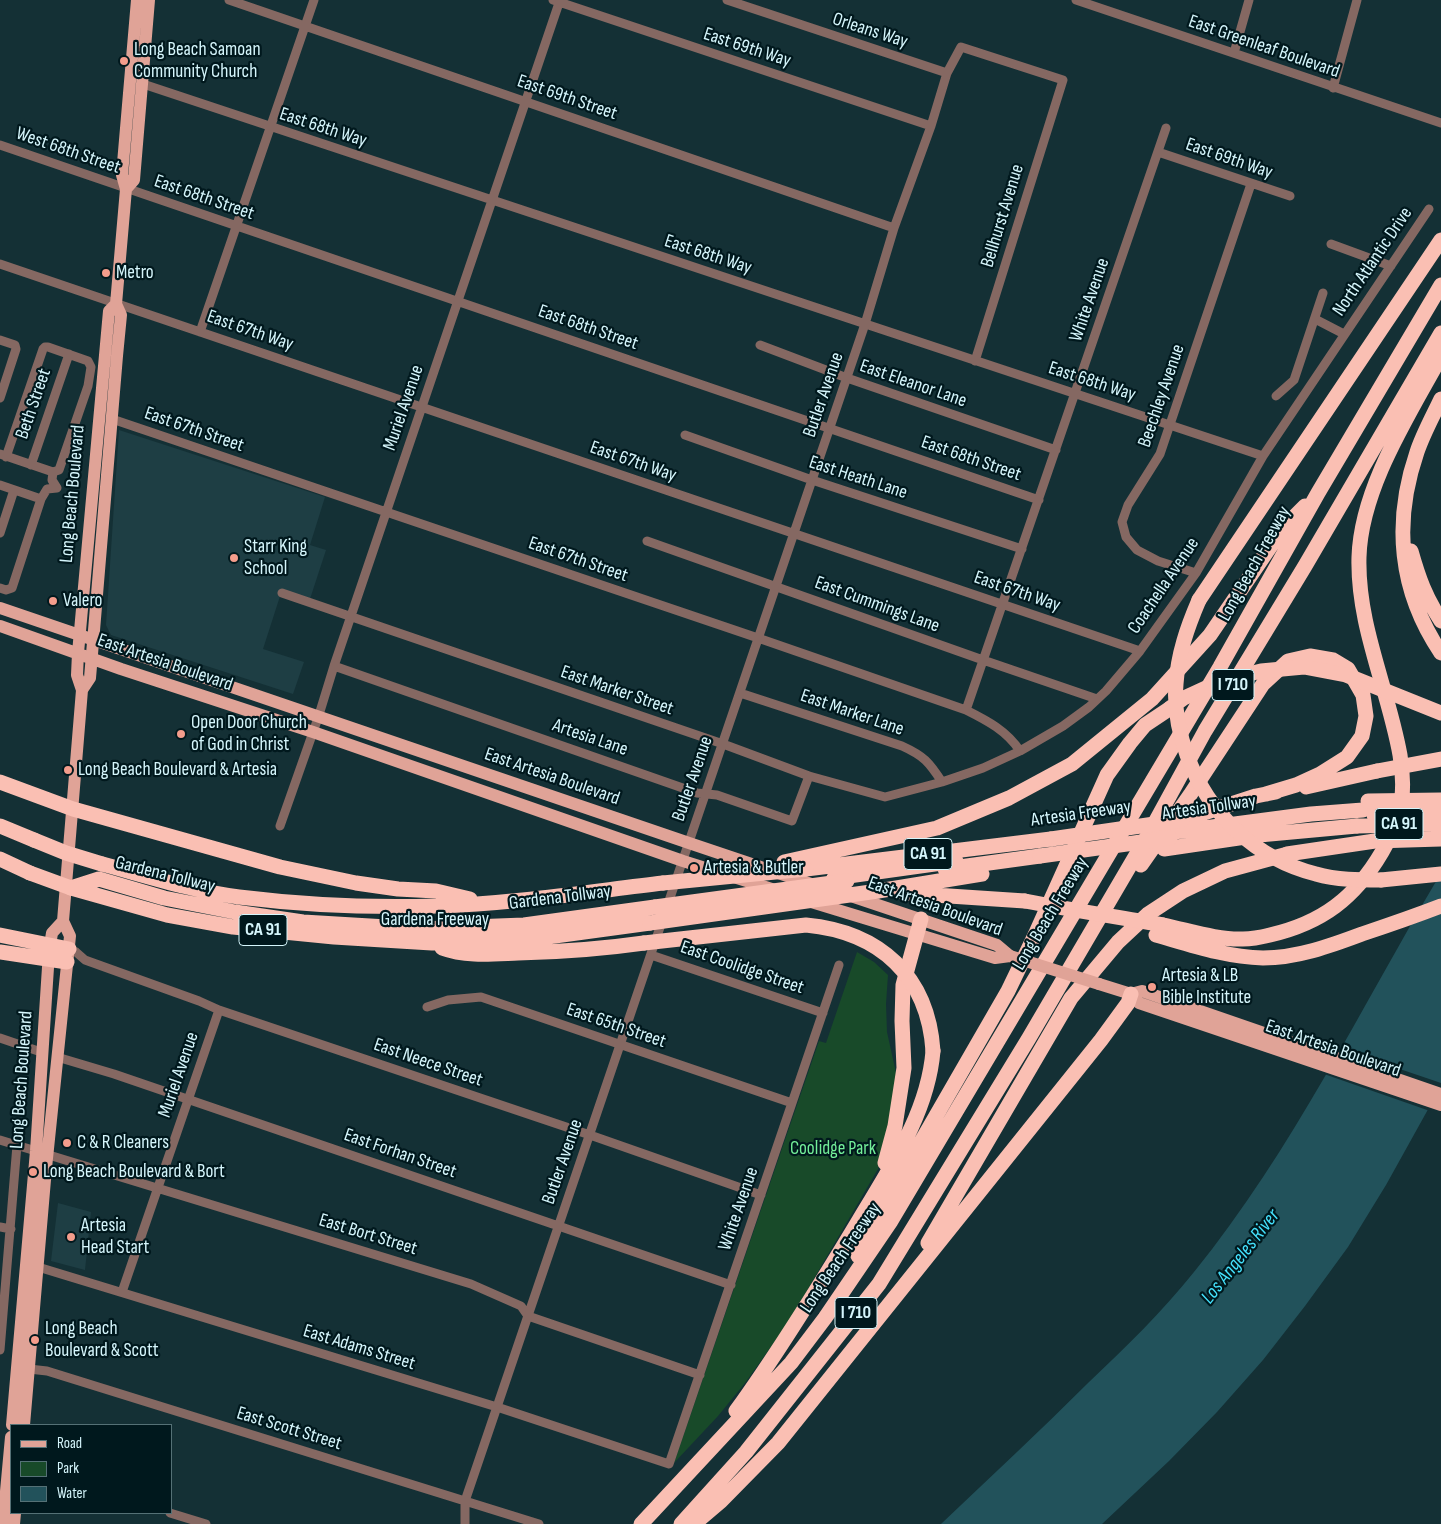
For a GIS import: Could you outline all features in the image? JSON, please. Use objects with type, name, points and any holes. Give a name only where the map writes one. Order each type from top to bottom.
[{"type":"highway","points":[[1441,240],[1199,600],[1186,630],[1175,686],[1177,714],[1182,741],[1192,768],[1206,795],[1226,821],[1243,837],[1268,855],[1317,875],[1351,880],[1381,880],[1441,874]]},
{"type":"highway","name":"Long Beach Freeway","points":[[641,1524],[791,1363],[825,1318],[891,1221],[1220,667],[1318,493],[1441,285]]},
{"type":"highway","name":"I 710","points":[[680,1524],[746,1452],[879,1284],[1029,1038],[1152,828],[1205,731],[1305,566],[1441,333]]},
{"type":"highway","points":[[1159,930],[1244,940],[1295,929],[1340,904],[1354,892],[1375,864],[1390,839],[1399,813],[1402,786],[1400,755],[1360,595],[1359,555],[1363,524],[1372,488],[1441,356]]},
{"type":"highway","points":[[1441,399],[1417,451],[1404,504],[1402,547],[1407,578],[1417,609],[1441,653]]},
{"type":"highway","points":[[726,876],[937,828],[1008,798],[1072,764],[1152,699],[1204,642],[1284,528],[1318,493]]},
{"type":"highway","points":[[1403,518],[1420,583],[1441,621]]},
{"type":"highway","points":[[1029,1038],[1043,1023],[1097,931],[1263,684],[1288,661],[1310,656],[1333,660],[1348,669],[1364,695],[1366,716],[1362,736],[1347,757],[1320,774],[1266,794],[1172,835]]},
{"type":"highway","points":[[825,1318],[876,1220],[1008,991],[1107,775],[1130,743],[1146,725],[1184,698],[1221,681],[1261,671],[1304,668],[1346,676],[1441,713]]},
{"type":"highway","points":[[1266,794],[1441,759]]},
{"type":"highway","points":[[0,782],[73,809],[280,867],[356,884],[436,892],[486,903]]},
{"type":"highway","name":"Artesia Freeway","points":[[878,891],[1043,852],[1172,835],[1259,835],[1362,813],[1441,800]]},
{"type":"highway","points":[[1362,813],[1441,808]]},
{"type":"highway","points":[[1362,813],[1441,814]]},
{"type":"highway","name":"Artesia Freeway","points":[[726,876],[1043,852],[1362,813],[1441,824]]},
{"type":"highway","name":"Gardena Freeway","points":[[0,826],[66,853],[172,883],[238,897],[349,906],[436,906],[486,903],[726,876]]},
{"type":"highway","points":[[886,1307],[960,1189],[1071,998],[1118,942],[1148,914],[1183,891],[1225,871],[1287,854],[1375,841],[1441,840]]},
{"type":"highway","name":"Gardena Tollway","points":[[71,888],[99,880],[164,898],[235,912],[302,922],[420,929],[524,925],[656,904],[1043,852]]},
{"type":"highway","name":"Gardena Freeway","points":[[0,860],[71,888],[167,915],[233,927],[334,937],[432,943],[540,938],[878,891]]},
{"type":"highway","points":[[0,864],[30,873]]},
{"type":"highway","points":[[878,891],[1026,901],[1084,913],[1118,917],[1159,930],[1215,952],[1264,958],[1291,956],[1340,942],[1441,906]]},
{"type":"highway","name":"Gardena Tollway","points":[[273,900],[295,916],[393,924],[514,919],[656,904]]},
{"type":"highway","points":[[867,1206],[884,1166],[895,1126],[904,1068],[903,985],[921,919]]},
{"type":"highway","points":[[432,943],[450,951],[478,955],[600,949],[647,949],[806,925],[828,927],[864,940],[898,965],[915,988],[927,1014],[932,1033],[931,1072],[921,1107],[890,1169],[826,1275],[737,1410],[666,1498]]},
{"type":"highway","points":[[0,935],[49,952]]},
{"type":"highway","points":[[0,952],[49,952],[68,955]]},
{"type":"highway","points":[[694,1524],[721,1501],[778,1443],[1095,1047],[1128,1003],[1132,994]]},
{"type":"main road","name":"Long Beach Boulevard","points":[[82,690],[90,678],[121,315],[116,304],[126,189],[122,176],[137,0]]},
{"type":"main road","name":"Long Beach Boulevard","points":[[126,189],[134,180],[150,0]]},
{"type":"main road","name":"Long Beach Boulevard","points":[[12,1424],[42,1152],[58,1057],[70,936],[63,921],[82,690],[78,675],[78,653],[109,311],[116,304]]},
{"type":"main road","name":"East Artesia Boulevard","points":[[0,608],[689,844],[997,945],[1010,956],[1132,994],[1142,991],[1441,1105]]},
{"type":"main road","name":"East Artesia Boulevard","points":[[0,626],[313,732],[683,861],[995,958],[1010,956]]},
{"type":"main road","name":"Long Beach Boulevard","points":[[24,1424],[38,1267],[42,1152],[41,1052],[52,933],[63,921]]},
{"type":"main road","name":"East Artesia Boulevard","points":[[1288,1048],[1441,1094]]},
{"type":"main road","points":[[3,1524],[8,1507],[10,1460]]},
{"type":"street","name":"East 69th Street","points":[[229,0],[894,228]]},
{"type":"street","points":[[200,332],[314,0]]},
{"type":"street","name":"Orleans Way","points":[[727,0],[946,73]]},
{"type":"street","name":"East Greenleaf Boulevard","points":[[1076,0],[1441,124]]},
{"type":"street","points":[[1234,53],[1249,0]]},
{"type":"street","points":[[1333,88],[1357,0]]},
{"type":"street","name":"Muriel Avenue","points":[[280,826],[492,201],[557,1]]},
{"type":"street","name":"East 69th Way","points":[[557,1],[931,126]]},
{"type":"street","name":"Butler Avenue","points":[[465,1524],[465,1501],[620,1045],[647,949],[689,844],[865,324],[894,228],[931,126],[946,73],[961,47],[1063,80]]},
{"type":"street","name":"Bellhurst Avenue","points":[[975,361],[1063,80]]},
{"type":"street","name":"East 68th Way","points":[[143,84],[1263,456]]},
{"type":"street","name":"White Avenue","points":[[966,710],[1166,128]]},
{"type":"street","name":"West 68th Street","points":[[0,145],[126,189]]},
{"type":"street","name":"East 69th Way","points":[[1158,152],[1290,196]]},
{"type":"street","name":"Beechley Avenue","points":[[1196,573],[1158,561],[1137,550],[1126,537],[1122,522],[1128,505],[1160,454],[1251,184]]},
{"type":"street","name":"East 68th Street","points":[[126,189],[1039,500]]},
{"type":"street","name":"North Atlantic Drive","points":[[1344,334],[1429,209]]},
{"type":"street","points":[[1331,244],[1390,266]]},
{"type":"street","name":"East 67th Way","points":[[0,264],[1140,651]]},
{"type":"street","points":[[1276,396],[1294,380],[1323,293]]},
{"type":"street","points":[[1315,320],[1344,334]]},
{"type":"street","name":"Coachella Avenue","points":[[942,782],[983,768],[1020,751],[1063,726],[1097,699],[1140,651],[1196,573],[1263,456],[1344,334]]},
{"type":"street","points":[[0,340],[15,345],[16,349],[0,398]]},
{"type":"street","name":"East Eleanor Lane","points":[[760,345],[846,378],[1056,450]]},
{"type":"street","points":[[45,347],[69,354],[88,361],[91,367],[88,386],[59,470],[52,472],[3,456],[43,349],[45,347]]},
{"type":"street","name":"Beth Street","points":[[31,465],[69,354]]},
{"type":"street","name":"East 67th Street","points":[[112,419],[966,710],[993,724],[1012,739],[1020,751]]},
{"type":"street","name":"East Heath Lane","points":[[685,435],[812,480],[1022,549]]},
{"type":"street","points":[[0,588],[6,590],[12,588],[41,499],[47,489],[57,488],[52,480],[52,472]]},
{"type":"street","points":[[0,485],[41,499]]},
{"type":"street","points":[[0,533],[14,490]]},
{"type":"street","name":"East Cummings Lane","points":[[647,541],[1097,699]]},
{"type":"street","name":"East Marker Street","points":[[282,593],[350,618],[722,744],[809,776],[885,797],[942,782]]},
{"type":"street","name":"Artesia Lane","points":[[334,666],[705,795],[718,795],[792,821],[809,776]]},
{"type":"street","name":"East Marker Lane","points":[[740,693],[902,746],[920,754],[942,782]]},
{"type":"street","name":"East Coolidge Street","points":[[647,949],[823,1013]]},
{"type":"street","name":"East Neece Street","points":[[68,955],[76,952],[85,960],[219,1010],[590,1135],[761,1195]]},
{"type":"street","name":"White Avenue","points":[[670,1464],[839,965]]},
{"type":"street","name":"East 65th Street","points":[[427,1007],[455,999],[481,997],[792,1103]]},
{"type":"street","name":"Muriel Avenue","points":[[122,1292],[219,1010]]},
{"type":"street","points":[[0,1038],[41,1052]]},
{"type":"street","name":"East Forhan Street","points":[[58,1057],[188,1099],[730,1285]]},
{"type":"street","name":"East Bort Street","points":[[0,1140],[471,1284],[521,1306],[528,1316],[700,1375]]},
{"type":"street","points":[[0,1350],[1,1321],[18,1145]]},
{"type":"street","points":[[0,1227],[11,1229]]},
{"type":"street","name":"East Adams Street","points":[[38,1267],[497,1407],[670,1464]]},
{"type":"street","name":"East Scott Street","points":[[29,1369],[48,1371],[538,1524]]},
{"type":"street","points":[[172,1514],[206,1524]]},
{"type":"shaded area","points":[[119,430],[325,497],[310,545],[326,550],[310,599],[282,590],[263,649],[304,662],[293,694],[111,635],[106,625]]},
{"type":"shaded area","name":"Artesia Head Start","points":[[58,1203],[91,1212],[85,1270],[51,1261]]},
{"type":"green space","name":"Coolidge Park","points":[[857,952],[874,962],[888,975],[887,1032],[898,1082],[894,1118],[878,1169],[788,1323],[745,1383],[718,1416],[674,1463],[819,1041],[826,1043]]},
{"type":"water","name":"Los Angeles River","points":[[1441,873],[1441,1086],[1386,1185],[1348,1247],[1305,1306],[1263,1360],[1217,1412],[1169,1461],[1102,1524],[941,1524],[1129,1343],[1194,1272],[1230,1225],[1295,1127]]},
{"type":"pier","points":[[1338,1048],[1441,1083],[1441,1091],[1430,1111],[1324,1074]]},
{"type":"place","name":"Long Beach Samoan Community Church","points":[[124,61]]},
{"type":"place","name":"Metro","points":[[106,273]]},
{"type":"place","name":"Starr King School","points":[[234,558]]},
{"type":"place","name":"Valero","points":[[53,601]]},
{"type":"place","name":"Open Door Church of God in Christ","points":[[181,734]]},
{"type":"place","name":"Long Beach Boulevard & Artesia","points":[[68,770]]},
{"type":"place","name":"Artesia & Butler","points":[[694,868]]},
{"type":"place","name":"Artesia & LB Bible Institute","points":[[1152,987]]},
{"type":"place","name":"C & R Cleaners","points":[[67,1143]]},
{"type":"place","name":"Long Beach Boulevard & Bort","points":[[33,1172]]},
{"type":"place","name":"Artesia Head Start","points":[[71,1237]]},
{"type":"place","name":"Long Beach Boulevard & Scott","points":[[35,1340]]}]
